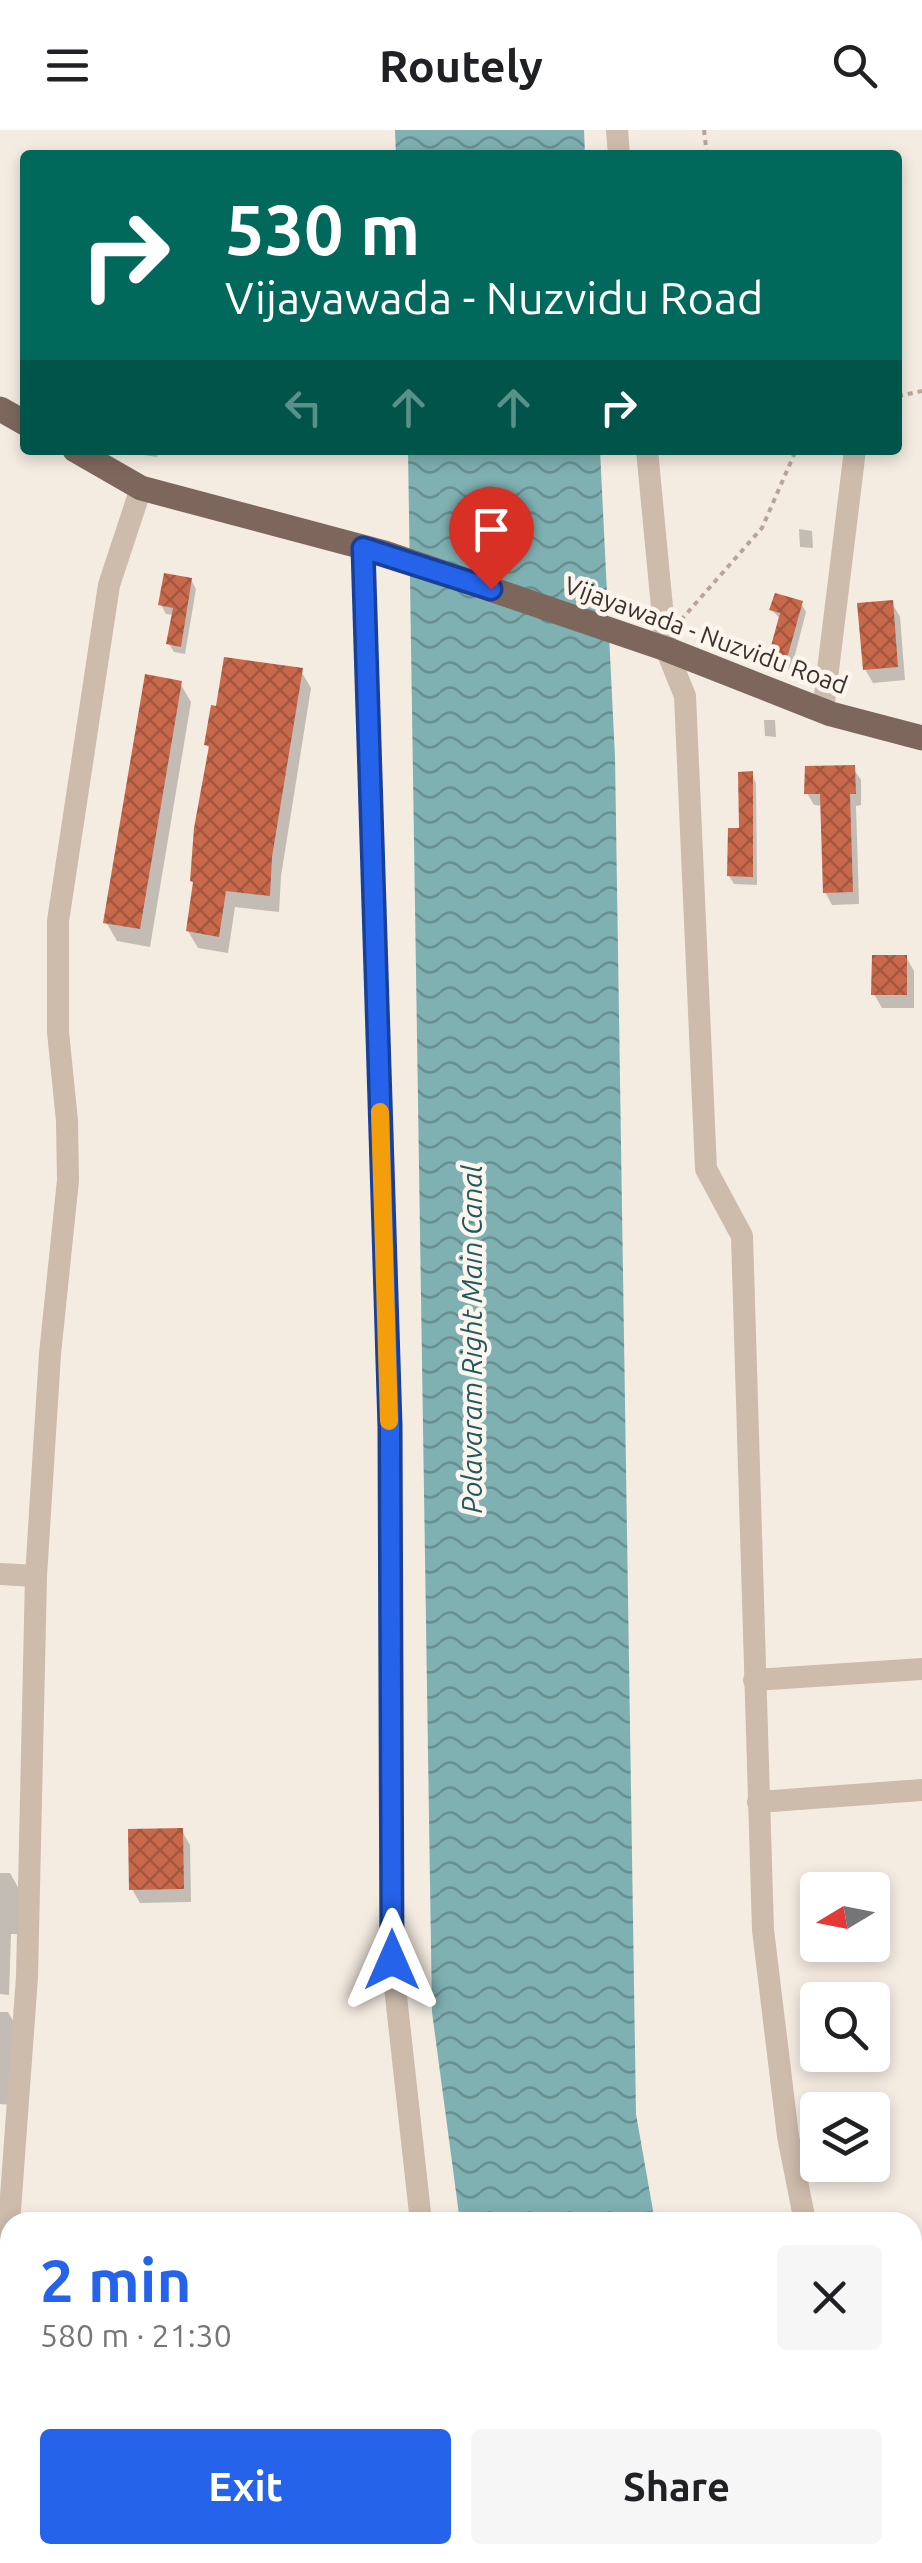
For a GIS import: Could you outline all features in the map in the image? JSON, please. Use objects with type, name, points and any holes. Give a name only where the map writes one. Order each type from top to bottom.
[{"type":"main road","name":"Vijayawada - Nuzvidu Road","points":[[83,455],[140,488],[374,550],[666,640],[823,710],[922,738]]},
{"type":"street","points":[[648,455],[666,640],[686,696],[706,1169],[742,1236],[763,1930],[788,2136],[803,2212]]},
{"type":"street","points":[[823,710],[854,455]]},
{"type":"street","points":[[10,2212],[27,1977],[36,1576],[50,1354],[68,1180],[57,1014],[58,921],[109,585],[140,488]]},
{"type":"street","points":[[374,550],[390,1426],[392,1960],[420,2212]]},
{"type":"street","points":[[0,1574],[36,1576]]},
{"type":"street","points":[[754,1680],[922,1669]]},
{"type":"street","points":[[758,1802],[922,1790]]},
{"type":"path","points":[[666,640],[762,528],[794,455]]},
{"type":"water","points":[[395,130],[584,130],[585,150],[396,150]]},
{"type":"water","name":"Polavaram Right Main Canal","points":[[408,455],[600,455],[615,757],[636,2114],[653,2212],[459,2212],[432,2012]]},
{"type":"building","points":[[164,573],[192,578],[181,647],[166,644],[173,608],[158,605]]},
{"type":"building","points":[[775,593],[803,601],[786,662],[768,657],[780,613],[769,610]]},
{"type":"building","points":[[893,600],[898,667],[863,670],[857,603]]},
{"type":"building","points":[[224,657],[303,668],[272,857],[270,896],[226,891],[219,937],[186,931],[193,882],[190,881],[194,828],[209,746],[204,745],[211,705],[216,706]]},
{"type":"building","points":[[145,674],[182,681],[140,929],[103,923]]},
{"type":"building","points":[[855,765],[856,794],[850,794],[853,892],[823,893],[820,794],[804,794],[805,766]]},
{"type":"building","points":[[753,771],[753,877],[727,876],[728,828],[739,828],[738,772]]},
{"type":"building","points":[[872,955],[907,955],[907,995],[871,995]]},
{"type":"building","points":[[183,1828],[184,1889],[129,1890],[128,1829]]},
{"type":"slow traffic","points":[[380,1112],[389,1421]]},
{"type":"route","points":[[392,1960],[390,1426],[363,548],[491,589]]}]
